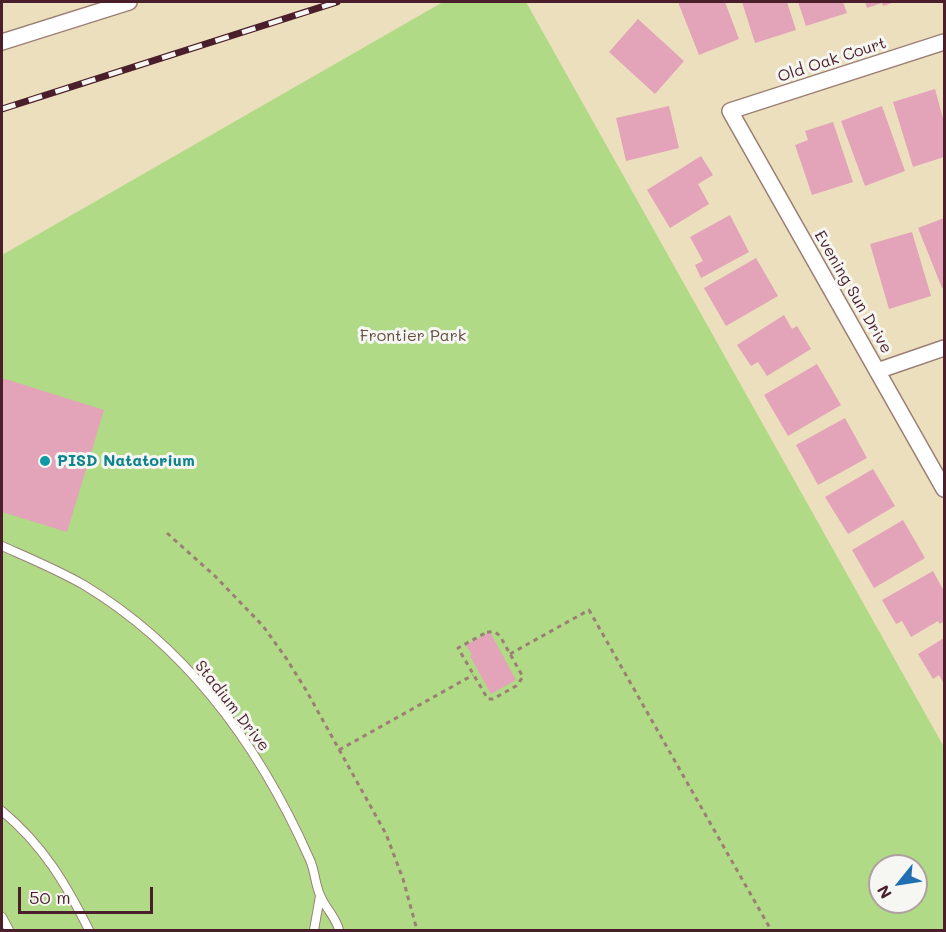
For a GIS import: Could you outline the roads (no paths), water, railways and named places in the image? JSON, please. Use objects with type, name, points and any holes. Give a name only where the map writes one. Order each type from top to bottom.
[{"type":"street","points":[[2,42],[129,2]]},
{"type":"street","name":"Old Oak Court","points":[[730,111],[945,42]]},
{"type":"street","name":"Evening Sun Drive","points":[[730,111],[945,489]]},
{"type":"street","points":[[877,371],[945,348]]},
{"type":"lane","name":"Stadium Drive","points":[[2,546],[84,585],[164,645],[193,674],[238,730],[273,785],[311,863],[320,896],[338,924],[339,930]]},
{"type":"lane","points":[[2,811],[50,861],[89,930]]},
{"type":"lane","name":"Stadium Drive","points":[[314,930],[320,896]]},
{"type":"lane","points":[[2,918],[9,930]]},
{"type":"railway","points":[[2,109],[337,2]]},
{"type":"place","name":"PISD Natatorium","points":[[45,461]]},
{"type":"park label","name":"Frontier Park","points":[[413,336]]}]
